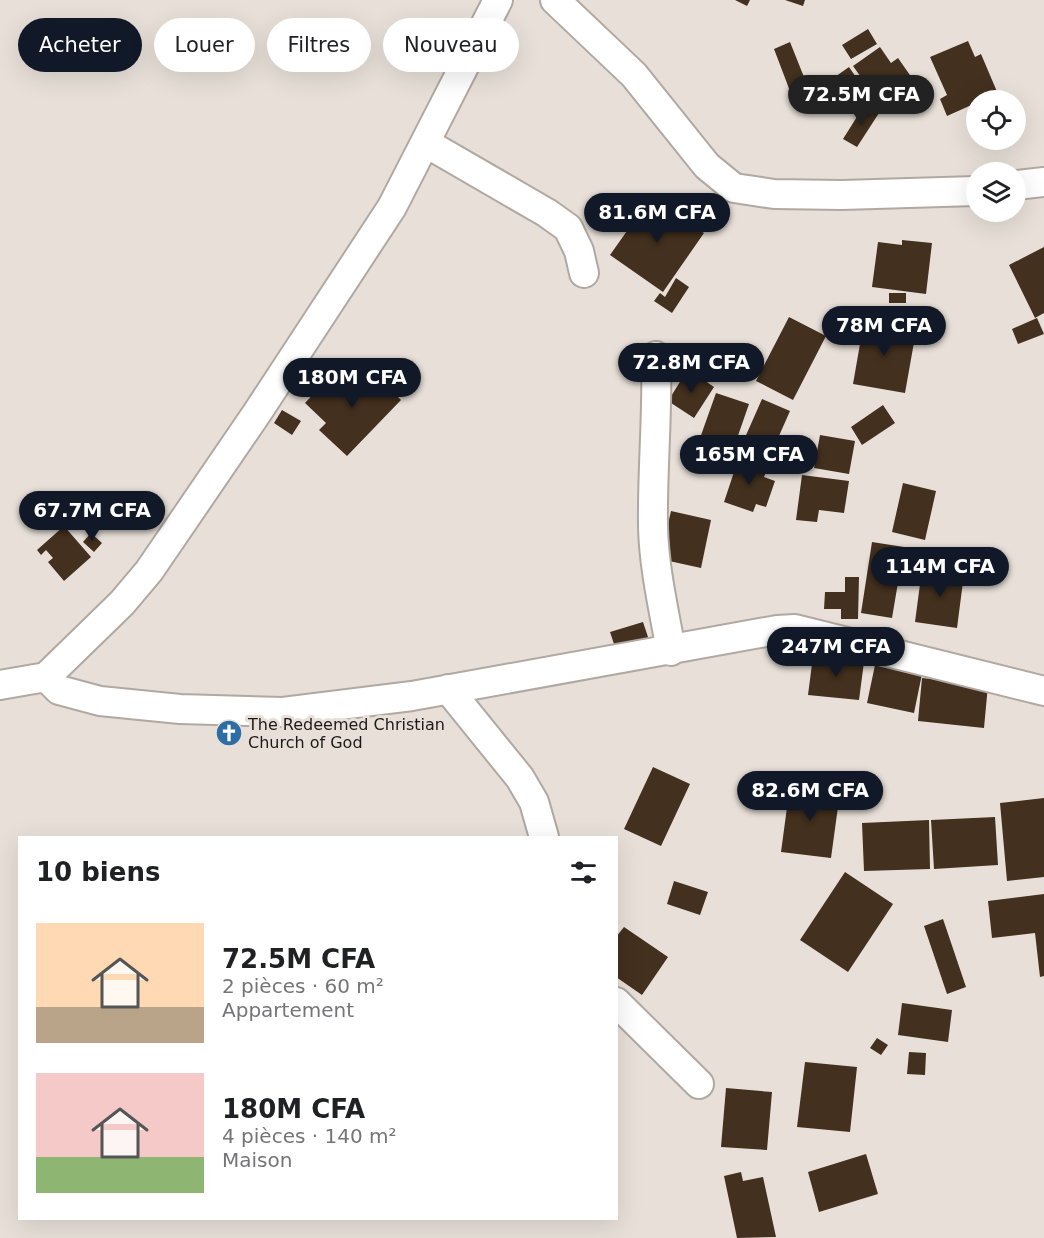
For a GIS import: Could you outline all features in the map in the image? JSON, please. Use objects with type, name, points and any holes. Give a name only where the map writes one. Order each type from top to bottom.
[{"type":"street","points":[[0,685],[46,677],[122,603],[156,562],[392,207],[498,0]]},
{"type":"street","points":[[555,0],[634,75],[707,166],[734,188],[774,194],[842,195],[966,191]]},
{"type":"street","points":[[426,143],[548,213],[568,228],[579,251],[584,273]]},
{"type":"street","points":[[1026,184],[1044,182]]},
{"type":"street","points":[[656,356],[658,414],[653,528],[658,578],[672,651]]},
{"type":"street","points":[[46,677],[59,690],[100,701],[180,709],[283,711],[448,689],[672,651],[777,630],[795,629],[1044,691]]},
{"type":"street","points":[[448,689],[520,778],[534,802],[544,836]]},
{"type":"street","points":[[618,1004],[699,1084]]},
{"type":"building","points":[[735,0],[750,0],[747,6]]},
{"type":"building","points":[[785,0],[805,0],[803,6]]},
{"type":"building","points":[[868,29],[877,44],[851,59],[842,45]]},
{"type":"building","points":[[968,41],[975,57],[981,54],[996,90],[966,90],[966,107],[947,116],[940,99],[947,95],[930,57]]},
{"type":"building","points":[[790,42],[804,77],[809,75],[814,90],[793,99],[774,49]]},
{"type":"building","points":[[880,47],[891,63],[898,58],[912,78],[903,83],[908,91],[883,108],[853,66]]},
{"type":"building","points":[[849,67],[871,99],[853,111],[832,79]]},
{"type":"building","points":[[865,104],[879,113],[857,147],[843,139]]},
{"type":"building","points":[[651,197],[704,233],[663,292],[610,255]]},
{"type":"building","points":[[902,240],[932,243],[926,294],[872,287],[878,242],[902,245]]},
{"type":"building","points":[[1044,247],[1044,313],[1035,318],[1009,265]]},
{"type":"building","points":[[676,278],[689,287],[672,313],[654,301],[660,293],[665,297]]},
{"type":"building","points":[[889,293],[906,293],[906,303],[889,303]]},
{"type":"building","points":[[789,317],[826,336],[793,400],[756,381]]},
{"type":"building","points":[[1037,318],[1044,334],[1018,344],[1012,329]]},
{"type":"building","points":[[864,321],[916,331],[905,393],[853,384]]},
{"type":"building","points":[[688,369],[714,387],[694,418],[668,401]]},
{"type":"building","points":[[346,373],[352,379],[356,375],[364,383],[374,373],[401,400],[347,456],[319,430],[326,423],[305,403],[322,385],[329,392]]},
{"type":"building","points":[[716,393],[749,404],[733,450],[700,438]]},
{"type":"building","points":[[762,399],[790,411],[771,454],[743,442]]},
{"type":"building","points":[[883,405],[895,423],[862,445],[851,427]]},
{"type":"building","points":[[282,410],[301,421],[292,435],[274,423]]},
{"type":"building","points":[[820,435],[855,441],[849,474],[814,468]]},
{"type":"building","points":[[739,457],[768,467],[764,477],[775,481],[766,507],[756,504],[753,512],[724,502]]},
{"type":"building","points":[[802,475],[849,481],[844,513],[819,510],[817,522],[796,520]]},
{"type":"building","points":[[903,483],[936,491],[925,540],[892,532]]},
{"type":"building","points":[[671,511],[711,520],[701,568],[660,559]]},
{"type":"building","points":[[64,526],[91,557],[64,581],[48,562],[53,558],[46,550],[41,555],[37,550]]},
{"type":"building","points":[[91,533],[102,543],[94,552],[83,542]]},
{"type":"building","points":[[872,542],[904,547],[892,618],[861,613]]},
{"type":"building","points":[[922,569],[964,574],[957,628],[915,622]]},
{"type":"building","points":[[845,577],[859,577],[858,619],[841,619],[841,609],[824,609],[825,592],[845,592]]},
{"type":"building","points":[[643,622],[649,640],[616,650],[610,632]]},
{"type":"building","points":[[813,656],[864,662],[859,700],[808,695]]},
{"type":"building","points":[[875,665],[922,674],[914,713],[867,703]]},
{"type":"building","points":[[922,678],[988,685],[984,728],[918,721]]},
{"type":"building","points":[[653,767],[690,784],[661,846],[624,829]]},
{"type":"building","points":[[790,785],[840,792],[831,858],[781,852]]},
{"type":"building","points":[[1044,798],[1044,877],[1007,881],[1000,803]]},
{"type":"building","points":[[995,817],[998,865],[934,869],[931,820]]},
{"type":"building","points":[[929,820],[930,869],[864,871],[862,823]]},
{"type":"building","points":[[845,872],[893,904],[848,972],[800,940]]},
{"type":"building","points":[[674,881],[708,892],[700,915],[667,904]]},
{"type":"building","points":[[1044,894],[1044,976],[1040,977],[1035,933],[992,938],[988,901]]},
{"type":"building","points":[[943,919],[966,987],[947,994],[924,926]]},
{"type":"building","points":[[624,927],[668,957],[642,995],[618,978],[618,934]]},
{"type":"building","points":[[902,1003],[952,1010],[948,1042],[898,1035]]},
{"type":"building","points":[[877,1038],[888,1045],[881,1055],[870,1048]]},
{"type":"building","points":[[909,1052],[926,1053],[925,1075],[907,1074]]},
{"type":"building","points":[[805,1062],[857,1067],[850,1132],[797,1127]]},
{"type":"building","points":[[726,1088],[772,1092],[767,1150],[721,1147]]},
{"type":"building","points":[[866,1154],[878,1194],[819,1212],[808,1172]]},
{"type":"building","points":[[741,1172],[743,1181],[763,1177],[776,1237],[737,1238],[724,1176]]},
{"type":"place","name":"The Redeemed Christian Church of God","points":[[229,733]]}]
